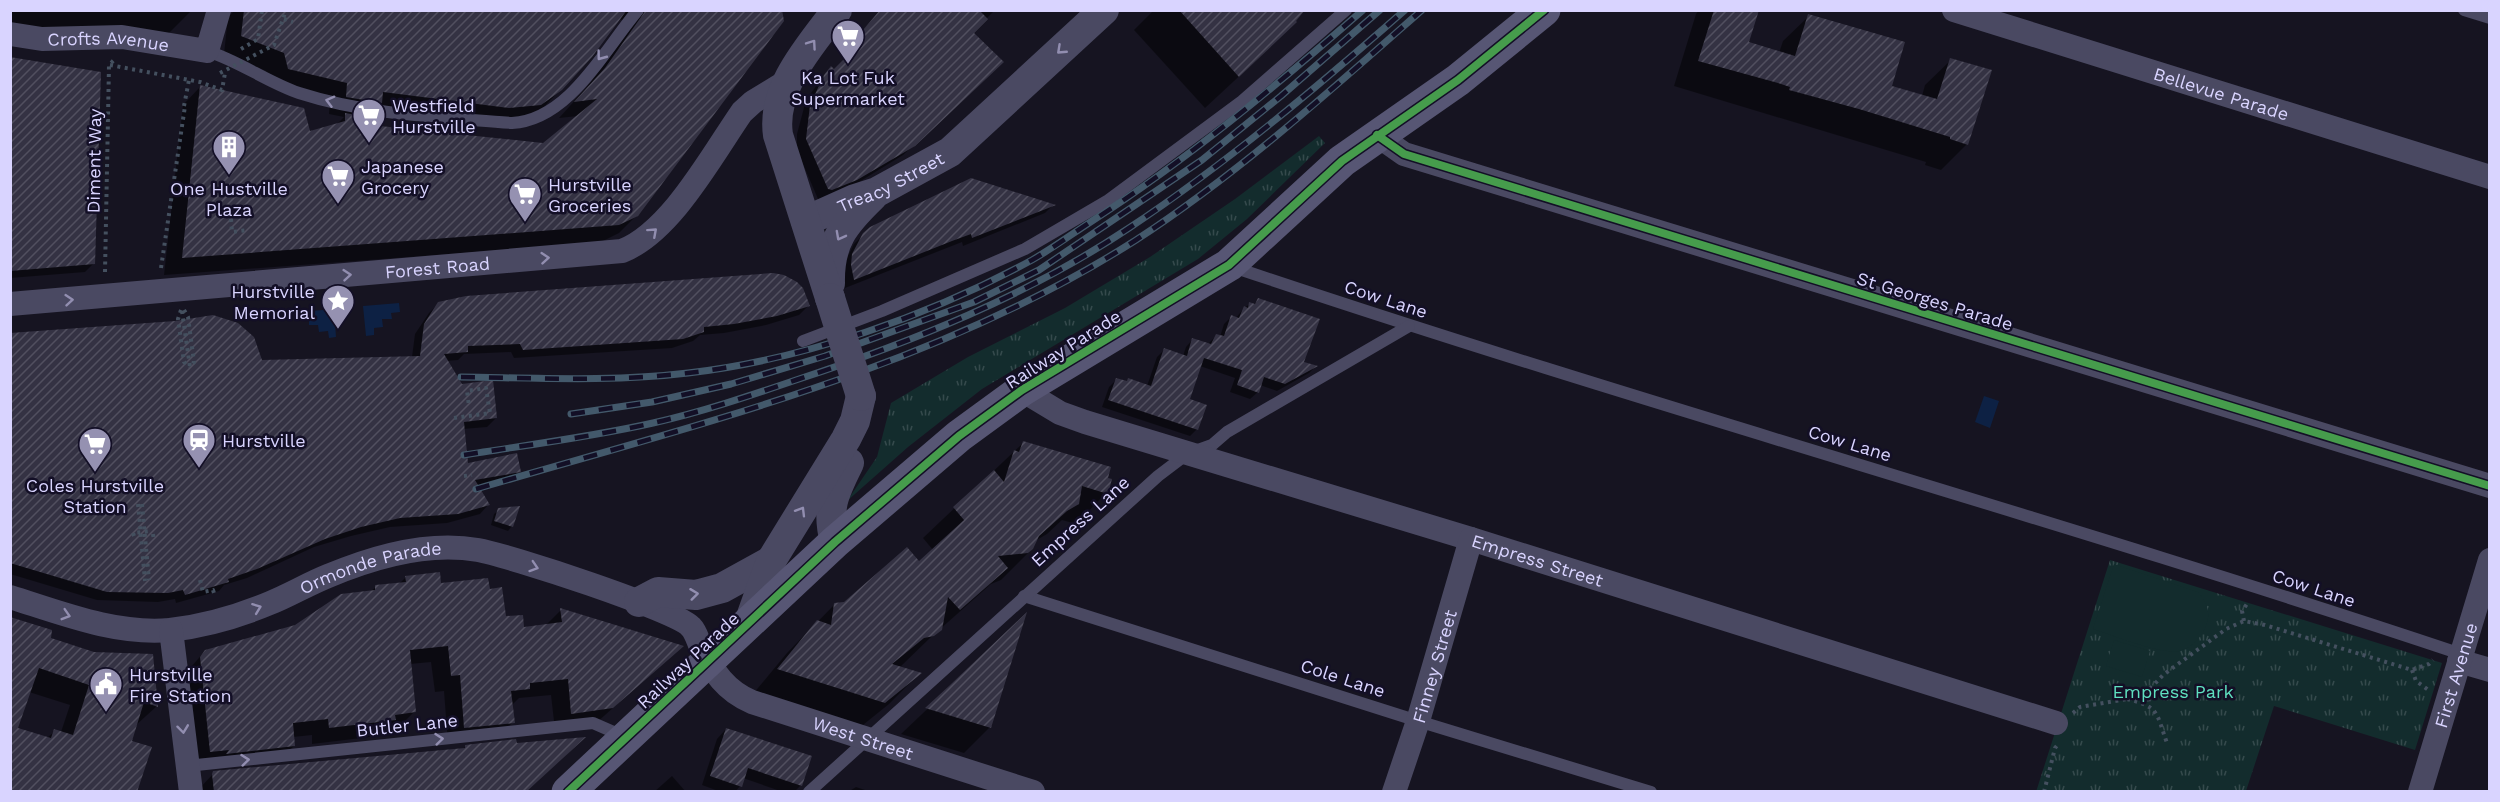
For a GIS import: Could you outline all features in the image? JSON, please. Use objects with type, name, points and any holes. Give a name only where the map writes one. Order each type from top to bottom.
[{"type":"main road","name":"Railway Parade","points":[[568,792],[835,542],[959,436],[1022,390],[1229,265],[1312,187],[1377,135],[1458,80],[1544,10]]},
{"type":"street","points":[[207,51],[219,10]]},
{"type":"street","name":"Forest Road","points":[[806,221],[778,135],[775,118],[778,103],[789,80],[837,10]]},
{"type":"street","name":"Treacy Street","points":[[806,221],[855,199],[877,192],[950,152],[1104,10]]},
{"type":"street","name":"Bellevue Parade","points":[[1954,10],[2490,177]]},
{"type":"street","name":"Crofts Avenue","points":[[10,34],[42,39],[122,37],[207,51]]},
{"type":"street","name":"Forest Road","points":[[10,304],[622,251],[636,245],[663,223],[742,112],[753,102],[789,80]]},
{"type":"street","name":"St Georges Parade","points":[[1377,135],[1404,154],[2490,486]]},
{"type":"street","points":[[830,297],[831,258],[835,243],[851,218],[877,192]]},
{"type":"street","points":[[806,221],[865,407],[864,431],[831,503],[830,516],[835,542]]},
{"type":"street","name":"Empress Street","points":[[1022,390],[1060,413],[1187,454],[1471,539],[2063,727]]},
{"type":"street","points":[[749,623],[771,561],[846,439],[855,421],[861,396]]},
{"type":"street","name":"Finney Street","points":[[1394,792],[1418,721],[1471,539]]},
{"type":"street","name":"Ormonde Parade","points":[[10,597],[76,618],[115,627],[152,631],[171,630],[246,612],[349,567],[383,557],[444,548],[478,550],[668,613],[692,627],[709,662]]},
{"type":"street","name":"First Avenue","points":[[2420,792],[2455,654],[2490,560]]},
{"type":"street","points":[[639,602],[658,592],[696,595],[722,588],[771,561]]},
{"type":"street","points":[[171,630],[191,792]]},
{"type":"street","points":[[2455,654],[2490,670]]},
{"type":"street","name":"West Street","points":[[709,662],[719,679],[739,696],[1033,792]]},
{"type":"lane","points":[[207,51],[227,57],[297,92],[358,109],[524,123],[547,113],[564,102],[638,10]]},
{"type":"lane","points":[[803,341],[882,311],[1025,249],[1107,201],[1242,101],[1346,10]]},
{"type":"lane","points":[[2464,10],[2490,18]]},
{"type":"lane","name":"Cow Lane","points":[[1229,265],[1409,326],[2254,588],[2455,654]]},
{"type":"lane","name":"Empress Lane","points":[[809,792],[1158,476],[1187,454],[1212,445],[1227,432],[1409,326]]},
{"type":"lane","name":"Cole Lane","points":[[1024,596],[1651,792]]},
{"type":"lane","name":"Butler Lane","points":[[187,766],[593,723],[627,738]]},
{"type":"path","points":[[258,39],[262,10]]},
{"type":"path","points":[[220,73],[274,45],[286,10]]},
{"type":"path","points":[[284,19],[293,22]]},
{"type":"path","points":[[109,65],[120,55]]},
{"type":"path","points":[[109,65],[189,80],[222,90]]},
{"type":"path","points":[[161,268],[189,80]]},
{"type":"path","points":[[231,219],[232,232],[248,230]]},
{"type":"path","points":[[182,307],[190,367]]},
{"type":"path","points":[[454,418],[490,413],[486,388],[467,391],[469,406]]},
{"type":"path","points":[[464,476],[472,475]]},
{"type":"path","points":[[140,504],[147,581]]},
{"type":"path","points":[[134,536],[133,533],[152,533],[154,541]]},
{"type":"path","points":[[200,580],[203,592],[213,590],[214,593]]},
{"type":"path","points":[[2244,621],[2242,611],[2249,602],[2254,588]]},
{"type":"path","points":[[2044,792],[2055,748],[2063,727],[2075,710],[2080,707],[2127,699],[2148,691],[2163,675],[2226,628],[2244,621],[2265,625],[2412,670],[2455,654]]},
{"type":"path","points":[[2148,691],[2149,704],[2156,714],[2167,743]]},
{"type":"path","points":[[2127,699],[2149,704]]},
{"type":"green space","points":[[1319,136],[1325,143],[1247,219],[1198,259],[982,389],[908,447],[847,501],[877,457],[891,403],[968,357],[1065,308],[1150,257],[1235,199]]},
{"type":"green space","name":"Empress Park","points":[[2110,560],[2442,663],[2415,750],[2274,706],[2246,791],[2036,792]]},
{"type":"green space","points":[[2114,564],[2198,592],[2208,612],[2206,626],[2199,638],[2183,650],[2171,651],[2124,640],[2093,629]]},
{"type":"green space","points":[[2114,640],[2150,651],[2142,677],[2106,666]]},
{"type":"water","points":[[399,303],[400,312],[391,313],[392,319],[382,319],[383,327],[374,328],[374,335],[366,336],[363,306]]},
{"type":"water","points":[[334,309],[336,337],[329,338],[328,331],[319,332],[318,325],[309,325],[309,318],[300,318],[300,312]]},
{"type":"water","points":[[1984,396],[1999,401],[1990,428],[1975,422]]},
{"type":"building","name":"Westfield Hurstville","points":[[244,10],[627,10],[592,57],[562,90],[541,105],[509,108],[383,92],[382,103],[346,97],[347,83],[288,69],[284,53],[241,36]]},
{"type":"building","points":[[646,10],[782,10],[784,21],[638,216],[619,225],[182,258],[200,85],[304,108],[310,131],[345,121],[345,113],[380,119],[380,126],[543,143],[597,99],[574,102],[605,68]]},
{"type":"building","points":[[880,10],[979,10],[988,19],[974,33],[1004,62],[915,146],[857,180],[832,190],[828,189],[806,139],[810,105],[824,75],[831,66],[834,69],[856,47],[852,43]]},
{"type":"building","points":[[1179,10],[1305,10],[1297,22],[1239,77]]},
{"type":"building","points":[[1714,10],[1759,10],[1749,42],[1795,56],[1808,14],[1905,42],[1892,86],[1937,99],[1950,58],[1992,70],[1968,145],[1950,139],[1950,137],[1859,109],[1789,90],[1790,87],[1778,83],[1698,61]]},
{"type":"building","points":[[10,57],[101,72],[95,264],[10,271]]},
{"type":"building","points":[[971,178],[1056,205],[972,238],[971,234],[952,241],[854,280],[851,265],[852,254],[863,233],[870,227]]},
{"type":"building","points":[[773,273],[784,275],[797,282],[803,288],[810,306],[777,316],[704,327],[704,332],[683,339],[523,350],[520,344],[468,346],[468,352],[444,354],[462,384],[493,380],[497,418],[464,422],[468,463],[517,453],[521,472],[475,480],[490,505],[458,514],[400,518],[361,527],[325,539],[257,569],[228,579],[229,582],[185,595],[183,590],[168,593],[107,592],[10,563],[10,333],[175,321],[213,315],[238,323],[254,337],[262,360],[420,356],[424,324],[438,302],[466,296]]},
{"type":"building","points":[[1258,298],[1320,319],[1304,362],[1318,366],[1285,384],[1264,377],[1259,393],[1237,385],[1242,370],[1204,358],[1190,399],[1207,405],[1198,430],[1108,400],[1116,378],[1127,381],[1128,378],[1151,386],[1164,348],[1187,356],[1192,338],[1211,344],[1216,334],[1224,336],[1231,315],[1239,318],[1244,306],[1248,308],[1249,302],[1255,304]]},
{"type":"building","points":[[1023,441],[1111,467],[1108,478],[1112,479],[1108,494],[1082,486],[1079,504],[1067,511],[1039,536],[1033,549],[1028,553],[998,556],[1008,568],[960,610],[948,597],[942,630],[934,636],[924,638],[892,664],[922,673],[885,703],[777,669],[817,620],[831,625],[834,603],[844,602],[907,547],[919,561],[964,520],[953,507],[994,470],[1004,482],[1014,450],[1019,452]]},
{"type":"building","points":[[520,506],[513,527],[494,521],[498,508]]},
{"type":"building","points":[[440,572],[441,583],[488,578],[490,589],[502,587],[506,616],[523,615],[524,627],[562,622],[560,608],[684,646],[613,708],[571,714],[568,679],[530,683],[530,689],[511,691],[515,723],[464,728],[460,675],[451,676],[448,646],[410,650],[416,712],[395,715],[396,720],[329,728],[328,719],[293,723],[295,746],[226,754],[229,750],[210,752],[200,657],[205,650],[295,625],[341,594],[375,590],[375,585],[406,582],[405,576]]},
{"type":"building","points":[[1027,612],[991,728],[925,708],[949,686]]},
{"type":"building","points":[[10,617],[52,630],[51,638],[94,652],[153,654],[158,707],[144,702],[132,741],[152,747],[137,792],[10,792]],"holes":[[[39,668],[89,685],[73,735],[54,729],[51,738],[18,728]]]},
{"type":"building","points":[[726,728],[812,756],[802,786],[748,768],[742,787],[710,776]]},
{"type":"building","points":[[586,737],[526,792],[214,792],[213,771],[465,748],[465,745],[516,739],[517,743]]},
{"type":"railway","points":[[461,377],[546,379],[660,376],[732,367],[821,346],[952,299],[1032,260],[1163,173],[1231,121],[1363,10]]},
{"type":"railway","points":[[571,414],[652,402],[731,384],[825,356],[974,302],[1039,270],[1202,160],[1281,96],[1380,10]]},
{"type":"railway","points":[[464,455],[606,432],[707,409],[883,350],[1009,296],[1090,252],[1165,203],[1236,151],[1405,10]]},
{"type":"railway","points":[[476,489],[645,441],[815,388],[899,357],[980,323],[1060,284],[1136,240],[1211,187],[1283,130],[1422,10]]},
{"type":"cycle path","points":[[568,792],[835,542],[959,436],[1022,390],[1229,265],[1342,161],[1458,80],[1544,10]]},
{"type":"cycle path","points":[[1377,135],[1404,154],[2490,486]]},
{"type":"place","name":"Ka Lot Fuk Supermarket","points":[[848,65]]},
{"type":"place","name":"Westfield Hurstville","points":[[369,144]]},
{"type":"place","name":"One Hustville Plaza","points":[[229,176]]},
{"type":"place","name":"Japanese Grocery","points":[[338,205]]},
{"type":"place","name":"Hurstville Groceries","points":[[525,223]]},
{"type":"place","name":"Hurstville Memorial","points":[[338,330]]},
{"type":"place","name":"Hurstville","points":[[199,469]]},
{"type":"place","name":"Coles Hurstville Station","points":[[95,473]]},
{"type":"place","name":"Hurstville Fire Station","points":[[106,713]]}]
